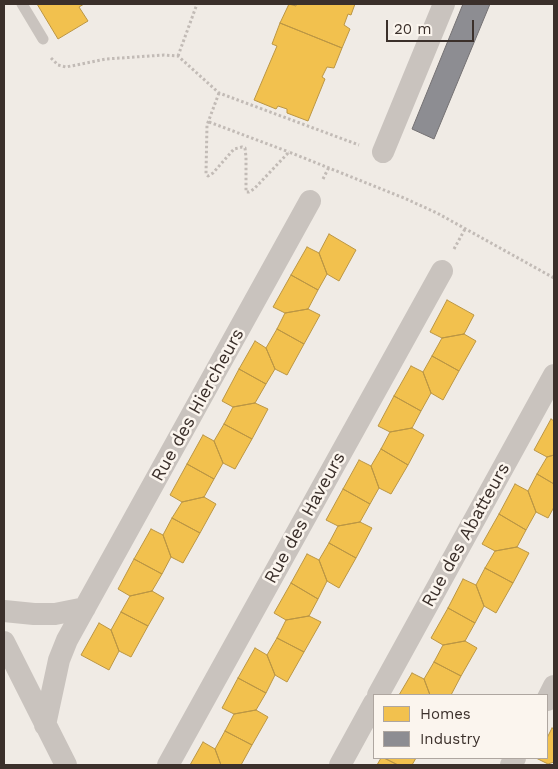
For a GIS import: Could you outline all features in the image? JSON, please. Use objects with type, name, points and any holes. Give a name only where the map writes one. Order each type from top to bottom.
[{"type":"street","points":[[383,152],[444,4]]},
{"type":"street","name":"Rue des Hiercheurs","points":[[45,724],[59,660],[67,640],[310,201]]},
{"type":"street","name":"Rue des Haveurs","points":[[168,765],[442,271]]},
{"type":"street","name":"Rue des Abatteurs","points":[[379,694],[554,375]]},
{"type":"street","points":[[4,611],[55,614],[85,608]]},
{"type":"street","points":[[4,642],[66,765]]},
{"type":"street","points":[[548,698],[554,686]]},
{"type":"street","points":[[340,765],[373,704]]},
{"type":"lane","points":[[22,4],[43,39]]},
{"type":"path","points":[[178,56],[197,4]]},
{"type":"path","points":[[53,60],[58,65],[66,67],[106,59],[164,55],[178,56]]},
{"type":"path","points":[[178,56],[182,62],[219,93],[337,138],[383,152]]},
{"type":"path","points":[[219,93],[207,125],[206,174],[208,176],[213,173],[234,149],[245,148],[246,192],[249,192],[289,152]]},
{"type":"path","points":[[209,122],[404,198],[437,213],[554,278]]},
{"type":"building: Homes","points":[[37,4],[84,4],[79,7],[88,21],[58,39]]},
{"type":"building: Homes","points":[[289,4],[296,6],[296,4],[355,4],[351,15],[348,14],[344,25],[350,29],[342,48],[280,23]]},
{"type":"building: Homes","points":[[280,23],[342,48],[334,68],[327,67],[322,77],[325,79],[308,121],[287,113],[287,109],[278,106],[276,109],[254,100],[277,46],[272,44]]},
{"type":"building: Homes","points":[[329,234],[356,250],[339,281],[327,274],[319,253]]},
{"type":"building: Homes","points":[[307,247],[319,253],[327,274],[318,290],[291,275]]},
{"type":"building: Homes","points":[[291,275],[318,290],[308,309],[285,313],[273,307]]},
{"type":"building: Homes","points":[[447,300],[474,315],[464,334],[442,338],[430,332]]},
{"type":"building: Homes","points":[[308,309],[320,315],[304,344],[277,329],[285,313]]},
{"type":"building: Homes","points":[[277,329],[304,344],[287,375],[275,369],[266,348]]},
{"type":"building: Homes","points":[[464,334],[476,341],[459,371],[432,356],[442,338]]},
{"type":"building: Homes","points":[[255,341],[266,348],[275,369],[266,384],[239,369]]},
{"type":"building: Homes","points":[[432,356],[459,371],[443,400],[431,393],[423,372]]},
{"type":"building: Homes","points":[[411,366],[423,372],[431,393],[421,411],[394,396]]},
{"type":"building: Homes","points":[[239,369],[266,384],[255,403],[233,407],[222,401]]},
{"type":"building: Homes","points":[[394,396],[421,411],[412,428],[390,432],[378,426]]},
{"type":"building: Homes","points":[[255,403],[268,409],[252,439],[224,424],[233,407]]},
{"type":"building: Homes","points":[[551,419],[554,421],[554,455],[547,457],[534,450]]},
{"type":"building: Homes","points":[[224,424],[252,439],[235,469],[223,463],[214,441]]},
{"type":"building: Homes","points":[[412,428],[424,435],[408,465],[381,449],[390,432]]},
{"type":"building: Homes","points":[[203,435],[214,441],[223,463],[214,479],[187,464]]},
{"type":"building: Homes","points":[[381,449],[408,465],[391,494],[379,488],[371,466]]},
{"type":"building: Homes","points":[[554,455],[554,484],[537,474],[547,457]]},
{"type":"building: Homes","points":[[359,460],[371,466],[379,488],[370,504],[343,489]]},
{"type":"building: Homes","points":[[187,464],[214,479],[204,497],[182,502],[170,495]]},
{"type":"building: Homes","points":[[537,474],[554,484],[554,507],[548,518],[536,512],[528,491]]},
{"type":"building: Homes","points":[[515,484],[528,491],[536,512],[526,530],[499,514]]},
{"type":"building: Homes","points":[[343,489],[370,504],[360,522],[338,526],[326,520]]},
{"type":"building: Homes","points":[[204,497],[216,504],[200,533],[172,518],[182,502]]},
{"type":"building: Homes","points":[[499,514],[526,530],[517,547],[495,551],[482,544]]},
{"type":"building: Homes","points":[[172,518],[200,533],[183,563],[171,557],[163,535]]},
{"type":"building: Homes","points":[[360,522],[372,528],[356,558],[329,543],[338,526]]},
{"type":"building: Homes","points":[[151,529],[163,535],[171,557],[162,574],[134,559]]},
{"type":"building: Homes","points":[[329,543],[356,558],[339,588],[327,581],[319,560]]},
{"type":"building: Homes","points":[[517,547],[529,553],[513,583],[485,568],[495,551]]},
{"type":"building: Homes","points":[[307,554],[319,560],[327,581],[318,599],[291,583]]},
{"type":"building: Homes","points":[[134,559],[162,574],[152,591],[130,596],[118,589]]},
{"type":"building: Homes","points":[[485,568],[513,583],[496,613],[484,606],[476,585]]},
{"type":"building: Homes","points":[[463,579],[476,585],[484,606],[475,623],[448,608]]},
{"type":"building: Homes","points":[[291,583],[318,599],[309,616],[286,620],[274,613]]},
{"type":"building: Homes","points":[[152,591],[164,598],[148,626],[121,612],[130,596]]},
{"type":"building: Homes","points":[[448,608],[475,623],[465,641],[443,645],[431,638]]},
{"type":"building: Homes","points":[[121,612],[148,626],[131,657],[119,651],[111,630]]},
{"type":"building: Homes","points":[[309,616],[321,622],[304,652],[277,638],[286,620]]},
{"type":"building: Homes","points":[[99,623],[111,630],[119,651],[109,670],[81,655]]},
{"type":"building: Homes","points":[[277,638],[304,652],[287,682],[275,675],[267,655]]},
{"type":"building: Homes","points":[[465,641],[477,648],[461,676],[434,662],[443,645]]},
{"type":"building: Homes","points":[[255,648],[267,655],[275,675],[266,693],[238,678]]},
{"type":"building: Homes","points":[[434,662],[461,676],[452,694],[430,694],[424,679]]},
{"type":"building: Homes","points":[[412,673],[424,679],[430,694],[400,694]]},
{"type":"building: Homes","points":[[238,678],[266,693],[256,710],[234,714],[222,708]]},
{"type":"building: Homes","points":[[256,710],[268,717],[252,745],[225,731],[234,714]]},
{"type":"building: Homes","points":[[552,728],[554,729],[554,762],[548,764],[538,759],[548,759],[548,736]]},
{"type":"building: Homes","points":[[225,731],[252,745],[241,765],[221,765],[215,749]]},
{"type":"building: Homes","points":[[203,742],[215,749],[221,765],[190,765]]},
{"type":"building: Homes","points":[[380,759],[386,759],[398,765],[377,765]]},
{"type":"building: Homes","points":[[386,759],[415,759],[412,765],[398,765]]},
{"type":"building: Industry","points":[[463,4],[490,4],[434,139],[412,129]]}]
